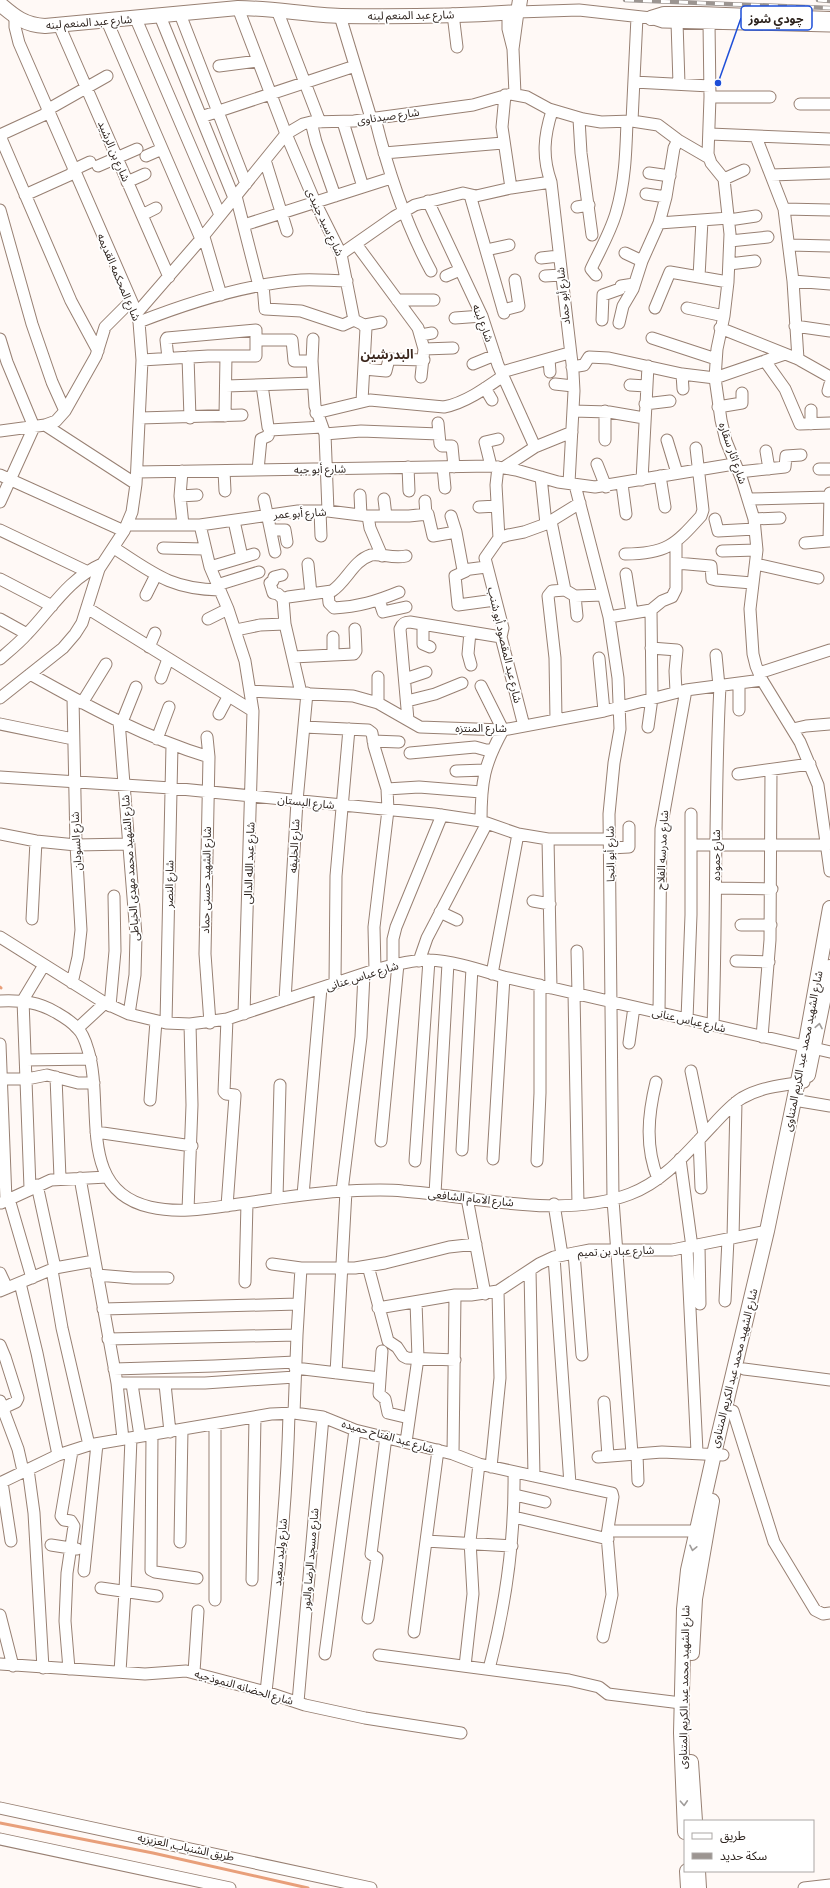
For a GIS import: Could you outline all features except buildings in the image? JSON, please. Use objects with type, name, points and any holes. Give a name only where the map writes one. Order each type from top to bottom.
[{"type":"main road","name":"شارع عبد المنعم لبنه","points":[[0,4],[15,18],[33,25],[59,25],[136,19],[238,8],[340,16],[404,17],[453,14],[515,6]]},
{"type":"main road","points":[[651,18],[664,14],[719,14],[830,19]]},
{"type":"main road","name":"شارع الشهيد محمد عبد الكريم المتناوى","points":[[810,1048],[830,908]]},
{"type":"main road","name":"شارع الشهيد محمد عبد الكريم المتناوى","points":[[685,1820],[681,1703],[686,1589],[696,1531],[718,1454],[762,1270],[802,1082],[830,968]]},
{"type":"main road","name":"شارع الشهيد محمد عبد الكريم المتناوى","points":[[695,1820],[690,1716],[694,1616],[718,1454],[733,1411],[744,1369],[762,1270],[767,1231],[798,1101]]},
{"type":"main road","points":[[687,1872],[688,1888]]},
{"type":"main road","points":[[698,1872],[699,1888]]},
{"type":"street","name":"شارع عبد المنعم لبنه","points":[[515,6],[579,10],[637,16],[663,22],[830,26]]},
{"type":"street","points":[[511,188],[503,142],[502,119],[510,94],[515,6]]},
{"type":"street","name":"شارع سيد جنيدى","points":[[238,8],[286,134],[315,202],[342,254],[347,281],[359,323],[366,328],[362,401]]},
{"type":"street","points":[[277,10],[306,83],[316,122],[316,142],[335,196]]},
{"type":"street","points":[[180,14],[219,111],[246,184]]},
{"type":"street","points":[[453,14],[457,47]]},
{"type":"street","points":[[160,16],[235,197],[261,286],[265,309],[301,311],[343,325],[381,322]]},
{"type":"street","points":[[340,16],[391,178],[417,244],[431,271]]},
{"type":"street","points":[[596,275],[591,269],[605,242],[616,213],[623,183],[634,82],[637,16]]},
{"type":"street","name":"شارع المحكمه القديمه","points":[[0,698],[69,642],[82,623],[95,579],[102,564],[114,548],[132,512],[137,472],[142,360],[138,318],[73,171],[19,43],[15,27],[15,18]]},
{"type":"street","points":[[136,19],[220,215]]},
{"type":"street","points":[[107,21],[202,238],[221,295]]},
{"type":"street","points":[[677,22],[679,84]]},
{"type":"street","points":[[510,94],[526,97],[552,111],[579,118],[601,122],[647,122],[658,126],[678,140],[709,158],[709,23]]},
{"type":"street","name":"شارع بن الرشيد","points":[[59,25],[169,277]]},
{"type":"street","points":[[219,66],[258,61]]},
{"type":"street","points":[[201,117],[355,66]]},
{"type":"street","points":[[98,351],[71,301],[0,136],[48,111],[107,76]]},
{"type":"street","points":[[634,82],[710,86]]},
{"type":"street","name":"شارع صيدناوى","points":[[138,318],[169,277],[286,134],[303,124],[316,122],[343,122],[473,105],[510,94]]},
{"type":"street","points":[[710,97],[770,97]]},
{"type":"street","points":[[800,104],[830,104]]},
{"type":"street","name":"شارع أبو حماد","points":[[552,111],[544,140],[544,155],[551,182],[569,353],[572,367],[572,484],[580,503],[603,596]]},
{"type":"street","points":[[579,118],[583,170],[592,235]]},
{"type":"street","points":[[343,122],[363,187]]},
{"type":"street","points":[[710,134],[830,139]]},
{"type":"street","points":[[756,137],[784,209],[793,281],[798,359]]},
{"type":"street","points":[[619,323],[623,306],[633,288],[642,261],[659,223],[666,197],[674,148],[678,140]]},
{"type":"street","points":[[384,153],[503,142]]},
{"type":"street","points":[[25,195],[73,171],[117,158],[162,149]]},
{"type":"street","name":"شارع اثار سقاره","points":[[709,158],[724,179],[729,219],[730,241],[728,282],[724,316],[720,328],[715,378],[718,407],[726,441],[749,499],[754,524],[756,564],[752,583],[750,632],[754,660],[760,677],[792,729],[810,764],[818,785],[830,870]]},
{"type":"street","points":[[265,160],[287,231]]},
{"type":"street","points":[[724,179],[744,170]]},
{"type":"street","points":[[649,173],[670,176]]},
{"type":"street","points":[[771,175],[830,173]]},
{"type":"street","points":[[127,182],[145,174]]},
{"type":"street","points":[[244,225],[391,178]]},
{"type":"street","points":[[342,254],[403,210],[428,201],[463,193],[476,196],[511,188],[551,182]]},
{"type":"street","points":[[646,194],[666,197]]},
{"type":"street","points":[[470,195],[499,295],[504,312],[520,306],[516,286],[499,295]]},
{"type":"street","name":"شارع لبنه","points":[[428,201],[482,316],[502,374],[535,447]]},
{"type":"street","points":[[577,207],[589,205]]},
{"type":"street","points":[[142,215],[156,208]]},
{"type":"street","points":[[784,209],[830,210]]},
{"type":"street","points":[[0,210],[32,324],[52,382],[66,411]]},
{"type":"street","points":[[659,223],[756,216]]},
{"type":"street","points":[[699,278],[702,220]]},
{"type":"street","points":[[730,241],[768,237]]},
{"type":"street","points":[[356,244],[397,300],[426,334],[421,377]]},
{"type":"street","points":[[486,250],[509,245]]},
{"type":"street","points":[[789,245],[830,246]]},
{"type":"street","points":[[626,253],[642,261]]},
{"type":"street","points":[[541,258],[559,256]]},
{"type":"street","points":[[729,264],[755,261]]},
{"type":"street","points":[[446,276],[460,270]]},
{"type":"street","points":[[655,308],[670,272],[728,282]]},
{"type":"street","points":[[545,276],[561,275]]},
{"type":"street","points":[[138,318],[193,302],[261,286],[303,280],[347,281]]},
{"type":"street","points":[[793,281],[830,284]]},
{"type":"street","points":[[623,306],[602,316],[603,295],[620,289],[621,286],[634,284]]},
{"type":"street","points":[[397,300],[434,300]]},
{"type":"street","points":[[0,430],[39,426],[56,421],[66,411],[98,351],[100,339],[106,327],[131,301]]},
{"type":"street","points":[[687,308],[724,316]]},
{"type":"street","points":[[455,318],[482,316]]},
{"type":"street","points":[[795,326],[830,331]]},
{"type":"street","points":[[720,328],[798,359],[830,377]]},
{"type":"street","points":[[142,360],[188,357],[257,356],[255,329],[167,338],[168,358]]},
{"type":"street","points":[[652,338],[716,359]]},
{"type":"street","points":[[0,339],[20,395],[39,426],[136,484]]},
{"type":"street","points":[[313,339],[312,361],[316,413],[323,431],[327,469],[321,536]]},
{"type":"street","points":[[257,340],[292,340],[293,360],[312,361]]},
{"type":"street","points":[[364,369],[386,371],[389,359],[453,348]]},
{"type":"street","points":[[316,413],[362,401],[379,400],[444,407],[451,406],[485,388],[502,374],[569,353]]},
{"type":"street","points":[[572,367],[584,366],[589,358],[593,356],[610,358],[682,374],[715,378],[785,354]]},
{"type":"street","points":[[473,364],[495,355]]},
{"type":"street","points":[[225,416],[226,356]]},
{"type":"street","points":[[188,357],[190,418]]},
{"type":"street","points":[[549,359],[550,372]]},
{"type":"street","points":[[765,361],[785,390],[799,422],[802,424],[830,423]]},
{"type":"street","points":[[642,480],[644,418],[648,366]]},
{"type":"street","points":[[682,374],[683,389]]},
{"type":"street","points":[[226,386],[314,383]]},
{"type":"street","points":[[258,470],[261,439],[268,436],[270,430],[268,427],[262,384]]},
{"type":"street","points":[[555,384],[573,386]]},
{"type":"street","points":[[630,385],[646,386]]},
{"type":"street","points":[[485,388],[492,400]]},
{"type":"street","points":[[718,407],[742,403],[742,393]]},
{"type":"street","points":[[645,404],[670,400]]},
{"type":"street","points":[[811,410],[811,424]]},
{"type":"street","points":[[573,411],[605,411],[644,418]]},
{"type":"street","points":[[605,411],[605,440]]},
{"type":"street","points":[[140,418],[190,418],[242,415]]},
{"type":"street","points":[[0,502],[5,477],[39,426]]},
{"type":"street","points":[[270,430],[376,431],[439,429],[441,445],[452,446],[445,488]]},
{"type":"street","points":[[497,467],[535,447],[572,432]]},
{"type":"street","points":[[498,439],[485,442],[497,467],[496,485],[499,538]]},
{"type":"street","points":[[667,440],[677,473]]},
{"type":"street","points":[[625,554],[651,552],[676,543],[701,516],[703,510],[696,448]]},
{"type":"street","points":[[766,451],[769,469]]},
{"type":"street","name":"شارع أبو جبه","points":[[137,472],[408,467],[497,467],[586,487],[606,487],[699,469],[769,469],[785,466],[786,456],[801,455]]},
{"type":"street","points":[[597,464],[606,487]]},
{"type":"street","points":[[408,467],[409,491]]},
{"type":"street","points":[[182,471],[180,496],[183,525]]},
{"type":"street","points":[[224,471],[225,491]]},
{"type":"street","points":[[660,476],[665,507]]},
{"type":"street","points":[[5,477],[125,528]]},
{"type":"street","points":[[541,477],[541,491],[565,590]]},
{"type":"street","points":[[622,484],[626,514]]},
{"type":"street","points":[[805,542],[828,541],[830,493]]},
{"type":"street","points":[[180,496],[197,495]]},
{"type":"street","points":[[360,495],[364,515],[382,556]]},
{"type":"street","points":[[749,499],[830,497]]},
{"type":"street","points":[[264,498],[267,515],[272,530],[275,552]]},
{"type":"street","points":[[384,500],[386,516]]},
{"type":"street","points":[[425,501],[426,515],[429,515],[431,534],[433,536],[456,532]]},
{"type":"street","points":[[495,600],[461,606],[458,605],[455,576],[466,571],[486,566],[485,558],[499,538],[508,534],[524,532],[549,523],[580,503]]},
{"type":"street","points":[[479,506],[497,506]]},
{"type":"street","name":"شارع أبو عمر","points":[[125,528],[200,525],[298,511],[324,511],[386,516],[426,515]]},
{"type":"street","points":[[451,516],[456,532],[462,569],[466,571]]},
{"type":"street","points":[[715,519],[717,530],[720,532],[780,518]]},
{"type":"street","points":[[234,521],[242,557]]},
{"type":"street","name":"شارع عبد الله الدالى","points":[[200,525],[204,549],[210,568],[236,630],[245,661],[253,711],[244,1014]]},
{"type":"street","points":[[0,530],[86,571]]},
{"type":"street","points":[[272,530],[285,530],[287,542]]},
{"type":"street","points":[[609,617],[651,610],[662,601],[672,597],[675,594],[676,543]]},
{"type":"street","points":[[114,548],[156,575],[184,587],[218,587],[258,572]]},
{"type":"street","points":[[163,548],[204,549]]},
{"type":"street","points":[[722,551],[756,550]]},
{"type":"street","points":[[210,568],[254,554]]},
{"type":"street","points":[[282,575],[274,577],[273,581],[270,583],[273,593],[285,598],[328,592],[336,588],[362,559],[377,554],[398,558],[406,556]]},
{"type":"street","points":[[676,563],[711,566],[712,579],[752,583]]},
{"type":"street","points":[[0,659],[27,634],[72,583],[86,571],[102,564]]},
{"type":"street","points":[[308,564],[311,594]]},
{"type":"street","points":[[756,564],[818,578]]},
{"type":"street","name":"شارع عبد المقصود أبو شنب","points":[[486,566],[503,628],[501,636],[524,726]]},
{"type":"street","points":[[626,574],[632,612]]},
{"type":"street","points":[[146,595],[156,575]]},
{"type":"street","points":[[0,579],[52,606]]},
{"type":"street","points":[[556,720],[555,658],[548,596],[552,591],[565,590],[575,596],[603,596]]},
{"type":"street","points":[[328,592],[329,603],[334,608],[356,607],[399,592]]},
{"type":"street","points":[[575,596],[577,616]]},
{"type":"street","name":"شارع أبو النجا","points":[[603,596],[609,617],[620,707],[619,739],[610,789],[609,844],[612,1002],[613,1200],[638,1481]]},
{"type":"street","name":"شارع الخليفه","points":[[285,598],[286,624],[293,656],[304,693],[304,727],[296,801],[285,1000]]},
{"type":"street","points":[[379,600],[383,612],[406,607]]},
{"type":"street","points":[[87,608],[228,697],[253,711]]},
{"type":"street","points":[[208,619],[228,609]]},
{"type":"street","points":[[648,726],[652,698],[651,610]]},
{"type":"street","points":[[0,619],[27,634]]},
{"type":"street","points":[[408,720],[400,629],[401,625],[405,622],[501,636]]},
{"type":"street","points":[[236,630],[260,625],[286,624]]},
{"type":"street","points":[[423,624],[423,644],[430,647]]},
{"type":"street","points":[[293,656],[354,654],[356,651],[355,629]]},
{"type":"street","points":[[470,632],[468,652],[471,665]]},
{"type":"street","points":[[149,647],[156,633]]},
{"type":"street","points":[[333,637],[333,655]]},
{"type":"street","name":"شارع مدرسه الفلاح","points":[[651,648],[677,650],[675,671],[681,691],[661,829],[659,1013]]},
{"type":"street","name":"شارع المنتزه","points":[[251,691],[353,696],[378,703],[413,724],[426,728],[503,730],[604,711],[681,691],[739,683],[760,677],[830,650]]},
{"type":"street","name":"شارع حموده","points":[[712,1025],[717,844],[716,767],[720,686],[716,655]]},
{"type":"street","points":[[599,658],[604,711]]},
{"type":"street","points":[[161,678],[168,659]]},
{"type":"street","points":[[77,700],[106,664]]},
{"type":"street","points":[[405,679],[426,672]]},
{"type":"street","points":[[30,674],[77,700],[157,739],[209,757]]},
{"type":"street","points":[[378,676],[378,703]]},
{"type":"street","points":[[407,701],[435,694],[462,683]]},
{"type":"street","points":[[739,683],[739,710]]},
{"type":"street","points":[[415,1161],[425,942],[484,822],[481,792],[485,770],[492,750],[503,730],[481,686]]},
{"type":"street","points":[[120,721],[136,687]]},
{"type":"street","points":[[219,714],[228,697]]},
{"type":"street","name":"شارع السودان","points":[[72,983],[78,957],[81,930],[76,845],[73,739],[77,700]]},
{"type":"street","points":[[157,739],[169,708]]},
{"type":"street","name":"شارع الشهيد محمد مهدى الخياطى","points":[[120,721],[136,935],[135,975],[129,1014]]},
{"type":"street","points":[[0,724],[73,739]]},
{"type":"street","points":[[792,729],[830,724]]},
{"type":"street","points":[[304,727],[370,731],[373,741],[387,789],[388,810],[375,914],[375,970]]},
{"type":"street","points":[[335,983],[334,905],[341,805],[349,729]]},
{"type":"street","name":"شارع الشهيد حسنى حماد","points":[[207,738],[209,757],[205,954],[210,1023]]},
{"type":"street","points":[[373,741],[399,742]]},
{"type":"street","name":"شارع النصر","points":[[150,1100],[161,1022],[172,745]]},
{"type":"street","points":[[410,753],[476,747],[492,750]]},
{"type":"street","points":[[738,774],[810,764]]},
{"type":"street","points":[[456,771],[485,770]]},
{"type":"street","points":[[762,1037],[771,925],[771,770]]},
{"type":"street","name":"شارع البستان","points":[[0,777],[171,788],[442,815],[484,822],[518,834],[548,840],[609,844],[629,847],[629,827]]},
{"type":"street","points":[[387,789],[419,787],[481,792]]},
{"type":"street","points":[[688,1019],[692,845],[691,814]]},
{"type":"street","points":[[381,1141],[396,964],[393,946],[396,927],[442,815]]},
{"type":"street","points":[[492,974],[518,834]]},
{"type":"street","points":[[0,836],[76,845],[129,844]]},
{"type":"street","points":[[537,1161],[550,904],[548,840]]},
{"type":"street","points":[[32,919],[36,841]]},
{"type":"street","points":[[692,845],[827,845]]},
{"type":"street","points":[[716,888],[772,889]]},
{"type":"street","points":[[78,1028],[107,1005],[115,951],[114,896]]},
{"type":"street","points":[[534,901],[550,904]]},
{"type":"street","points":[[440,912],[457,920]]},
{"type":"street","points":[[742,924],[771,925]]},
{"type":"street","name":"شارع عباس عنانى","points":[[0,937],[107,1005],[129,1014],[161,1022],[190,1024],[210,1023],[244,1014],[375,970],[396,964],[424,961],[448,963],[472,968],[545,987],[830,1052]]},
{"type":"street","points":[[577,951],[578,1205]]},
{"type":"street","points":[[736,961],[769,962]]},
{"type":"street","points":[[435,1194],[448,963]]},
{"type":"street","points":[[44,965],[23,1000],[34,1187],[53,1269],[64,1336],[93,1444],[84,1571]]},
{"type":"street","points":[[462,1150],[472,968]]},
{"type":"street","points":[[336,1373],[344,1191],[361,1037],[364,974]]},
{"type":"street","points":[[493,1159],[504,977]]},
{"type":"street","points":[[303,1195],[321,988]]},
{"type":"street","points":[[0,1001],[23,1000],[53,1011],[78,1028],[91,1059],[99,1155],[107,1177],[60,1178],[34,1187],[5,1200]]},
{"type":"street","points":[[629,1043],[634,1007]]},
{"type":"street","points":[[227,1019],[224,1092],[226,1094],[235,1095],[227,1206]]},
{"type":"street","points":[[188,1210],[192,1146],[190,1024]]},
{"type":"street","points":[[0,1044],[5,1200],[32,1278]]},
{"type":"street","points":[[26,1060],[91,1059]]},
{"type":"street","points":[[691,1071],[702,1137],[701,1188]]},
{"type":"street","points":[[0,1080],[27,1079],[47,1075],[78,1083],[94,1083]]},
{"type":"street","points":[[56,1077],[60,1178]]},
{"type":"street","points":[[656,1082],[650,1110],[648,1144],[658,1180]]},
{"type":"street","name":"شارع الامام الشافعى","points":[[107,1177],[114,1187],[135,1202],[164,1209],[188,1210],[303,1195],[344,1191],[391,1190],[508,1203],[578,1205],[613,1200],[632,1193],[658,1180],[736,1102],[758,1090],[802,1082]]},
{"type":"street","points":[[277,1198],[280,1085]]},
{"type":"street","points":[[798,1101],[830,1106]]},
{"type":"street","points":[[725,1301],[730,1238],[736,1102]]},
{"type":"street","points":[[96,1132],[192,1146]]},
{"type":"street","points":[[680,1159],[700,1304]]},
{"type":"street","points":[[80,1178],[108,1339],[131,1438]]},
{"type":"street","points":[[468,1198],[485,1294]]},
{"type":"street","points":[[245,1282],[247,1203]]},
{"type":"street","points":[[554,1204],[570,1484]]},
{"type":"street","name":"شارع عباد بن تميم","points":[[378,1308],[455,1295],[485,1294],[498,1291],[530,1270],[558,1256],[574,1252],[672,1250],[767,1231]]},
{"type":"street","points":[[272,1264],[301,1268],[341,1269],[368,1266],[449,1247],[476,1244]]},
{"type":"street","points":[[693,1247],[697,1452]]},
{"type":"street","points":[[574,1252],[582,1355]]},
{"type":"street","points":[[0,1272],[3,1289],[53,1269],[94,1261]]},
{"type":"street","points":[[368,1266],[388,1341],[398,1347],[403,1356],[455,1360]]},
{"type":"street","name":"شارع وليد سعيد","points":[[266,1692],[292,1413],[301,1268]]},
{"type":"street","points":[[530,1270],[534,1476]]},
{"type":"street","points":[[97,1275],[168,1278]]},
{"type":"street","points":[[20,1283],[37,1353],[58,1455]]},
{"type":"street","points":[[491,1467],[500,1378],[498,1291]]},
{"type":"street","points":[[453,1454],[455,1295]]},
{"type":"street","points":[[406,1442],[418,1358],[416,1302]]},
{"type":"street","points":[[103,1309],[298,1304]]},
{"type":"street","points":[[108,1339],[297,1334]]},
{"type":"street","points":[[0,1345],[3,1359],[18,1400],[2,1404],[25,1470],[34,1513],[43,1668]]},
{"type":"street","points":[[382,1351],[380,1394],[385,1399],[388,1413],[409,1418]]},
{"type":"street","points":[[114,1369],[214,1366],[295,1369],[380,1378]]},
{"type":"street","points":[[117,1383],[165,1384],[295,1369]]},
{"type":"street","points":[[744,1369],[830,1380]]},
{"type":"street","points":[[120,1672],[125,1591],[132,1384]]},
{"type":"street","points":[[165,1384],[170,1432]]},
{"type":"street","points":[[604,1402],[603,1456],[697,1452],[718,1454]]},
{"type":"street","points":[[733,1411],[777,1548],[816,1610],[823,1614],[830,1613]]},
{"type":"street","name":"شارع عبد الفتاح حميده","points":[[1,1483],[58,1455],[93,1444],[254,1417],[292,1413],[323,1417],[355,1430],[453,1454],[479,1464],[610,1492],[613,1495],[608,1535],[612,1595],[604,1637]]},
{"type":"street","points":[[252,1580],[254,1417]]},
{"type":"street","name":"شارع مسجد الرضا والنور","points":[[298,1702],[323,1417]]},
{"type":"street","points":[[215,1424],[215,1600]]},
{"type":"street","points":[[180,1542],[182,1430]]},
{"type":"street","points":[[325,1654],[355,1430]]},
{"type":"street","points":[[152,1435],[151,1570],[155,1572],[197,1578]]},
{"type":"street","points":[[368,1618],[377,1558],[371,1554],[386,1437]]},
{"type":"street","points":[[69,1669],[65,1621],[67,1573],[74,1523],[61,1519],[61,1516],[72,1450]]},
{"type":"street","points":[[414,1632],[438,1450]]},
{"type":"street","points":[[465,1666],[473,1594],[469,1544],[479,1464]]},
{"type":"street","points":[[488,1669],[501,1621],[512,1546],[515,1495],[514,1472]]},
{"type":"street","points":[[1,1483],[11,1541]]},
{"type":"street","points":[[515,1495],[545,1502]]},
{"type":"street","points":[[514,1517],[608,1535],[696,1531]]},
{"type":"street","points":[[426,1541],[512,1546]]},
{"type":"street","points":[[52,1545],[86,1550]]},
{"type":"street","points":[[101,1588],[157,1596]]},
{"type":"street","points":[[194,1672],[198,1611]]},
{"type":"street","points":[[0,1615],[13,1666]]},
{"type":"street","points":[[379,1655],[569,1680],[599,1687],[605,1693],[612,1695],[681,1703]]},
{"type":"street","name":"شارع الحضانه النموذجيه","points":[[0,1664],[145,1674],[186,1671],[194,1672],[266,1692],[298,1702],[305,1706],[365,1718],[461,1733]]},
{"type":"street","name":"طريق الشنباب, العزيزيه","points":[[0,1808],[371,1888]]},
{"type":"street","points":[[0,1839],[230,1888]]},
{"type":"street","points":[[804,1888],[830,1885]]},
{"type":"waterway","points":[[0,1823],[153,1853],[308,1888]]},
{"type":"railway","points":[[625,0],[830,8]]},
{"type":"railway","points":[[818,0],[830,1]]},
{"type":"place","name":"چودي شوز","points":[[718,83]]},
{"type":"district","name":"البدرشين","points":[[387,354]]}]
